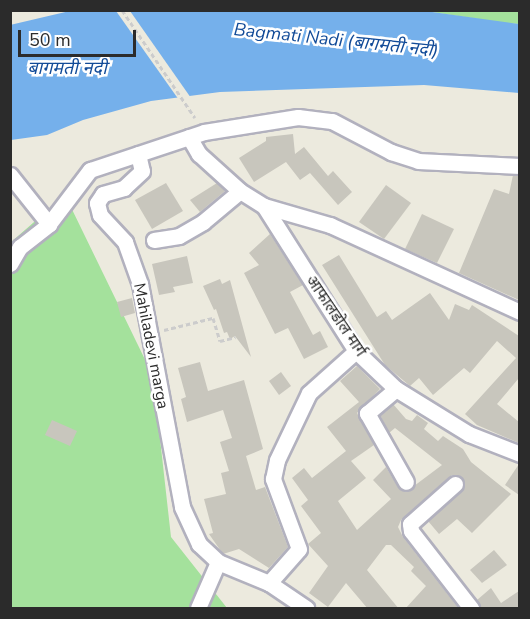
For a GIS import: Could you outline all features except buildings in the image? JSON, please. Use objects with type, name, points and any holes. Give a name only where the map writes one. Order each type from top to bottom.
[{"type":"street","points":[[10,264],[20,247],[49,224],[90,170],[197,134],[298,117],[332,122],[391,152],[418,161],[480,167],[519,166]]},
{"type":"street","name":"आफालडोल मार्ग","points":[[197,134],[199,154],[240,191],[264,206],[356,351],[396,389],[469,434],[519,454]]},
{"type":"street","name":"Mahiladevi marga","points":[[138,154],[142,171],[124,188],[103,194],[97,203],[100,215],[125,242],[140,284],[182,507],[199,544],[218,562]]},
{"type":"street","points":[[10,175],[49,224]]},
{"type":"street","points":[[154,240],[179,236],[203,222],[240,191]]},
{"type":"street","points":[[264,206],[330,225],[519,312]]},
{"type":"street","points":[[269,583],[299,549],[273,479],[277,460],[309,393],[356,351]]},
{"type":"street","points":[[396,389],[367,413],[406,482]]},
{"type":"street","points":[[455,484],[410,524],[411,531],[471,609]]},
{"type":"street","points":[[198,609],[218,562],[269,583],[306,609]]},
{"type":"path","points":[[122,10],[197,134]]},
{"type":"path","points":[[149,334],[213,318],[220,341],[236,337]]},
{"type":"green space","points":[[425,11],[519,11],[519,24],[505,23]]},
{"type":"green space","points":[[65,195],[153,376],[171,537],[227,608],[11,608],[10,243]]},
{"type":"water","name":"बागमती नदी","points":[[74,10],[425,11],[519,24],[519,93],[424,85],[220,92],[151,101],[83,120],[47,135],[11,140],[10,25]]},
{"type":"pier","points":[[116,11],[130,11],[191,98],[179,100]]},
{"type":"water label","name":"Bagmati Nadi (बागमती नदी)","points":[[336,40]]}]
